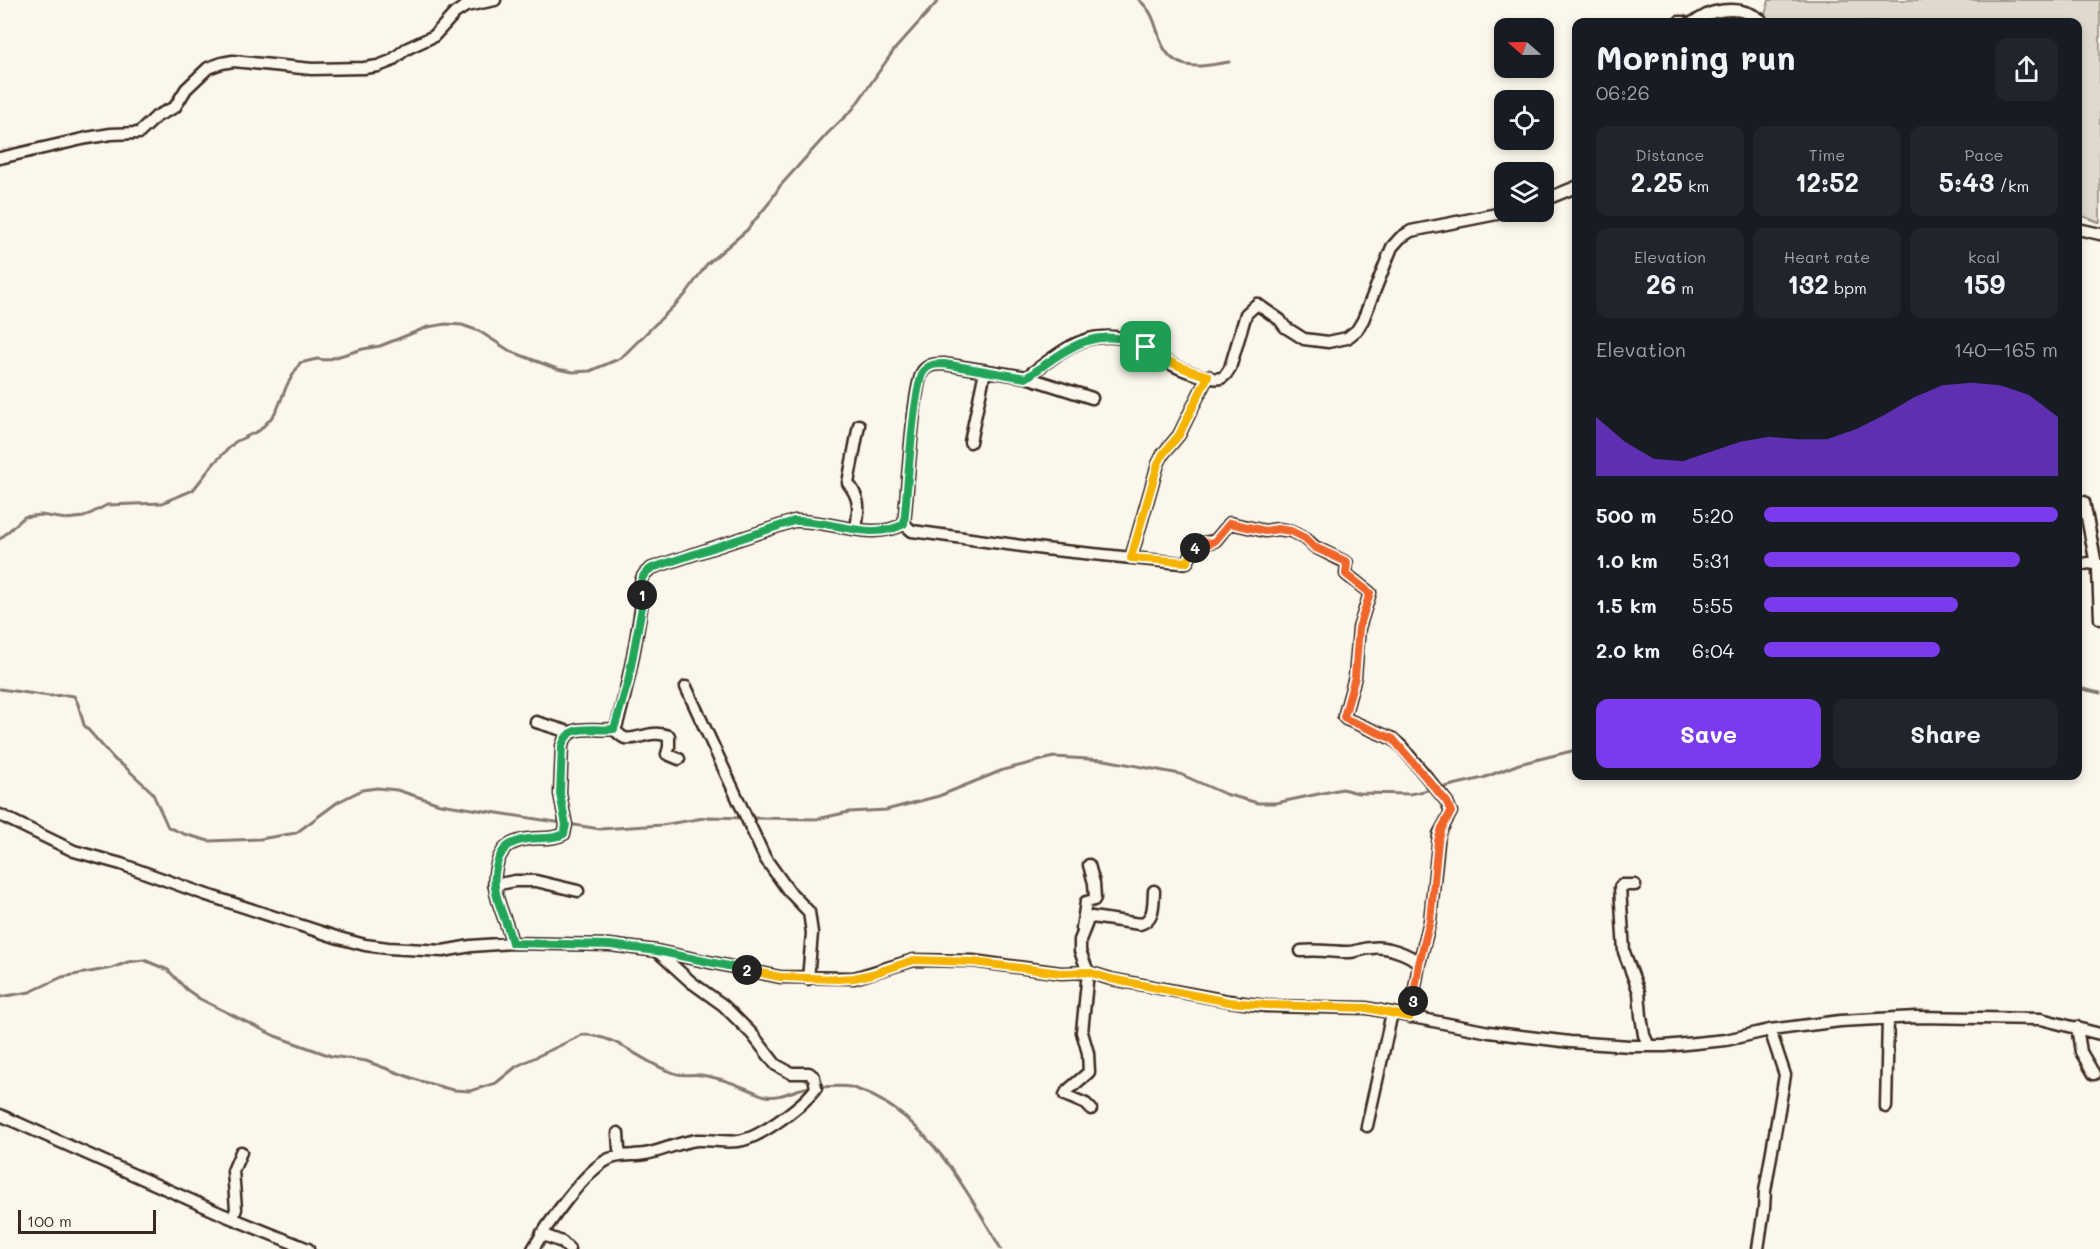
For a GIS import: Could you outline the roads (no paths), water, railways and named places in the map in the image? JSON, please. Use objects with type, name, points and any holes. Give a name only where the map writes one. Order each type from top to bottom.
[{"type":"street","points":[[0,158],[87,138],[139,133],[157,116],[175,107],[186,89],[208,68],[222,63],[233,61],[333,70],[386,64],[401,51],[434,36],[460,9],[471,4],[495,0]]},
{"type":"street","points":[[1701,18],[1714,12],[1743,10],[1758,18]]},
{"type":"street","points":[[1554,196],[1572,189]]},
{"type":"street","points":[[1026,378],[1080,342],[1104,337],[1137,342],[1168,363],[1184,370],[1221,378],[1226,375],[1246,314],[1257,304],[1304,339],[1328,342],[1347,338],[1357,330],[1363,320],[1392,247],[1400,238],[1419,230],[1494,215]]},
{"type":"street","points":[[2082,230],[2100,234]]},
{"type":"street","points":[[904,524],[915,407],[920,379],[924,371],[933,364],[1026,378],[1092,398]]},
{"type":"street","points":[[969,442],[985,371]]},
{"type":"street","points":[[1131,558],[1158,464],[1163,454],[1179,435],[1208,376]]},
{"type":"street","points":[[856,529],[857,494],[848,483],[859,425]]},
{"type":"street","points":[[2084,502],[2099,565],[2100,619]]},
{"type":"street","points":[[614,729],[632,662],[642,607],[640,584],[644,572],[794,521],[804,520],[856,529],[893,530],[904,524]]},
{"type":"street","points":[[904,524],[912,531],[1044,549],[1187,562],[1197,544],[1215,541],[1230,523],[1265,531],[1278,529],[1291,531],[1305,538],[1314,547],[1347,562],[1346,574],[1370,593],[1359,628],[1355,677],[1344,717],[1393,739],[1447,802],[1451,812],[1438,841],[1430,921],[1419,964],[1410,1017]]},
{"type":"street","points":[[2082,565],[2099,565]]},
{"type":"street","points":[[686,687],[765,858],[788,890],[809,912],[812,933],[808,979]]},
{"type":"street","points":[[536,722],[569,732]]},
{"type":"street","points":[[512,943],[508,925],[495,894],[496,867],[503,850],[508,845],[522,840],[554,838],[564,834],[566,825],[560,794],[562,746],[569,732],[614,729],[622,737],[628,739],[646,734],[669,736],[667,754],[679,759]]},
{"type":"street","points":[[0,815],[74,850],[339,938],[388,948],[443,951],[512,943],[610,945],[657,951],[780,977],[808,979],[854,978],[914,960],[935,959],[1061,973],[1088,972],[1111,979],[1229,1002],[1367,1008],[1489,1032],[1570,1042],[1649,1046],[1726,1040],[1770,1030],[1840,1021],[1887,1019],[1995,1017],[2041,1019],[2100,1034]]},
{"type":"street","points":[[1089,864],[1095,898],[1085,903],[1080,940],[1080,951],[1088,972],[1082,1032],[1088,1053],[1089,1072],[1067,1090],[1065,1095],[1086,1104],[1091,1109]]},
{"type":"street","points":[[494,885],[515,881],[536,881],[578,891]]},
{"type":"street","points":[[1635,885],[1620,887],[1624,952],[1639,992],[1644,1035],[1649,1046]]},
{"type":"street","points":[[1080,940],[1088,920],[1092,917],[1140,924],[1146,922],[1152,912],[1154,891]]},
{"type":"street","points":[[1301,951],[1312,949],[1357,952],[1371,948],[1383,948],[1413,958],[1419,964]]},
{"type":"street","points":[[533,1249],[542,1234],[592,1172],[607,1160],[621,1156],[647,1154],[698,1140],[743,1141],[795,1110],[810,1098],[816,1088],[814,1077],[808,1073],[791,1073],[776,1065],[752,1034],[730,1011],[691,982],[657,951]]},
{"type":"street","points":[[1367,1126],[1392,1013]]},
{"type":"street","points":[[1886,1107],[1887,1019]]},
{"type":"street","points":[[2077,1027],[2081,1052],[2094,1074]]},
{"type":"street","points":[[1758,1249],[1765,1191],[1785,1075],[1770,1030]]},
{"type":"street","points":[[0,1115],[308,1249]]},
{"type":"street","points":[[618,1134],[621,1156]]},
{"type":"street","points":[[233,1218],[236,1209],[233,1171],[241,1152]]},
{"type":"street","points":[[542,1234],[562,1242],[569,1249]]},
{"type":"waterway","points":[[0,539],[24,517],[41,515],[66,519],[84,517],[107,505],[162,503],[193,490],[215,462],[235,442],[260,430],[272,417],[300,363],[317,359],[326,360],[380,346],[428,327],[446,324],[462,325],[479,331],[510,351],[557,369],[573,372],[590,371],[621,358],[685,295],[707,264],[747,230],[780,186],[853,109],[894,50],[939,0]]},
{"type":"waterway","points":[[1139,0],[1152,16],[1164,48],[1170,57],[1178,62],[1197,66],[1229,62]]},
{"type":"waterway","points":[[0,689],[49,696],[74,696],[84,725],[115,760],[152,792],[168,827],[209,841],[260,839],[296,833],[338,802],[362,790],[377,788],[397,790],[440,804],[562,823]]},
{"type":"waterway","points":[[2082,689],[2100,693]]},
{"type":"waterway","points":[[1440,788],[1483,778],[1519,764],[1572,751]]},
{"type":"waterway","points":[[750,818],[817,819],[849,812],[886,810],[939,796],[1003,770],[1054,757],[1105,760],[1180,774],[1225,794],[1258,803],[1276,803],[1342,789],[1358,793],[1410,794],[1433,789]]},
{"type":"waterway","points":[[568,824],[600,829],[662,825],[710,817],[744,818]]},
{"type":"waterway","points":[[0,997],[30,992],[62,977],[144,960],[168,970],[186,989],[200,999],[275,1036],[331,1056],[366,1061],[420,1081],[453,1090],[470,1091],[496,1083],[517,1066],[582,1035],[607,1039],[677,1074],[717,1078],[763,1095],[772,1097],[811,1087]]},
{"type":"waterway","points":[[818,1087],[850,1087],[876,1097],[920,1131],[957,1176],[1001,1249]]}]
